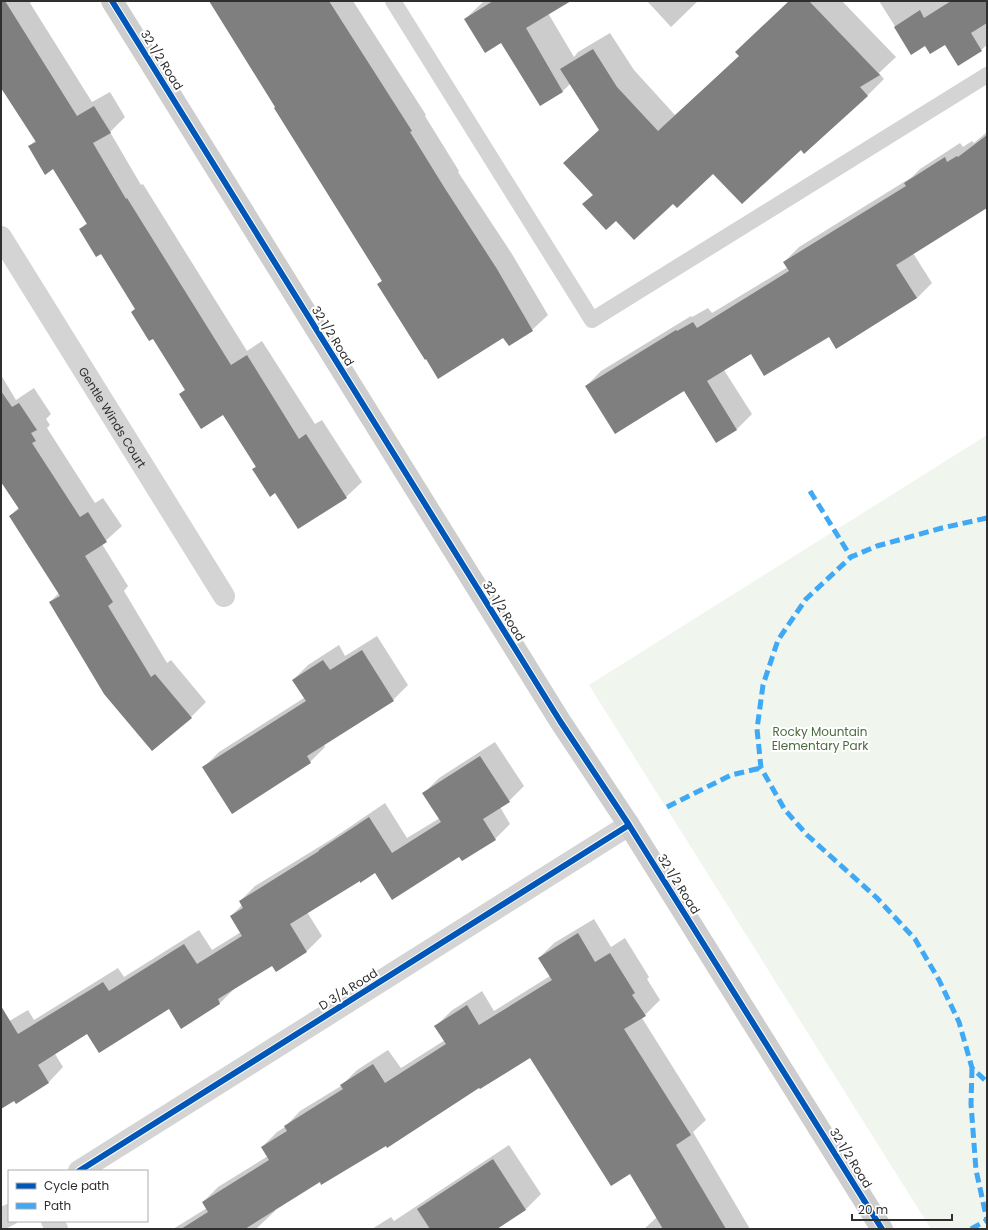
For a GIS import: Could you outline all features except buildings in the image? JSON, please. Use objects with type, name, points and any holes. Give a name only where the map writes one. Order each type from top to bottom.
[{"type":"street","name":"32 1/2 Road","points":[[112,1],[556,715],[629,825],[882,1229]]},
{"type":"street","name":"Gentle Winds Court","points":[[1,237],[224,596]]},
{"type":"street","name":"D 3/4 Road","points":[[82,1170],[629,825]]},
{"type":"lane","points":[[393,1],[592,320],[987,75]]},
{"type":"green space","name":"Rocky Mountain Elementary Park","points":[[987,435],[987,1229],[931,1229],[589,685]]},
{"type":"marked path","points":[[810,491],[851,557]]},
{"type":"marked path","points":[[987,518],[942,528],[877,546],[851,557],[806,599],[778,640],[763,685],[757,729],[761,768],[785,810],[807,835],[877,898],[915,939],[939,980],[959,1022],[972,1068],[987,1082]]},
{"type":"marked path","points":[[667,807],[731,775],[761,768]]},
{"type":"marked path","points":[[972,1068],[971,1104],[976,1170],[987,1220]]},
{"type":"marked path","points":[[971,1229],[987,1220]]},
{"type":"cycle path","points":[[112,1],[560,721],[629,825],[882,1229]]},
{"type":"cycle path","points":[[81,1170],[629,825]]}]
